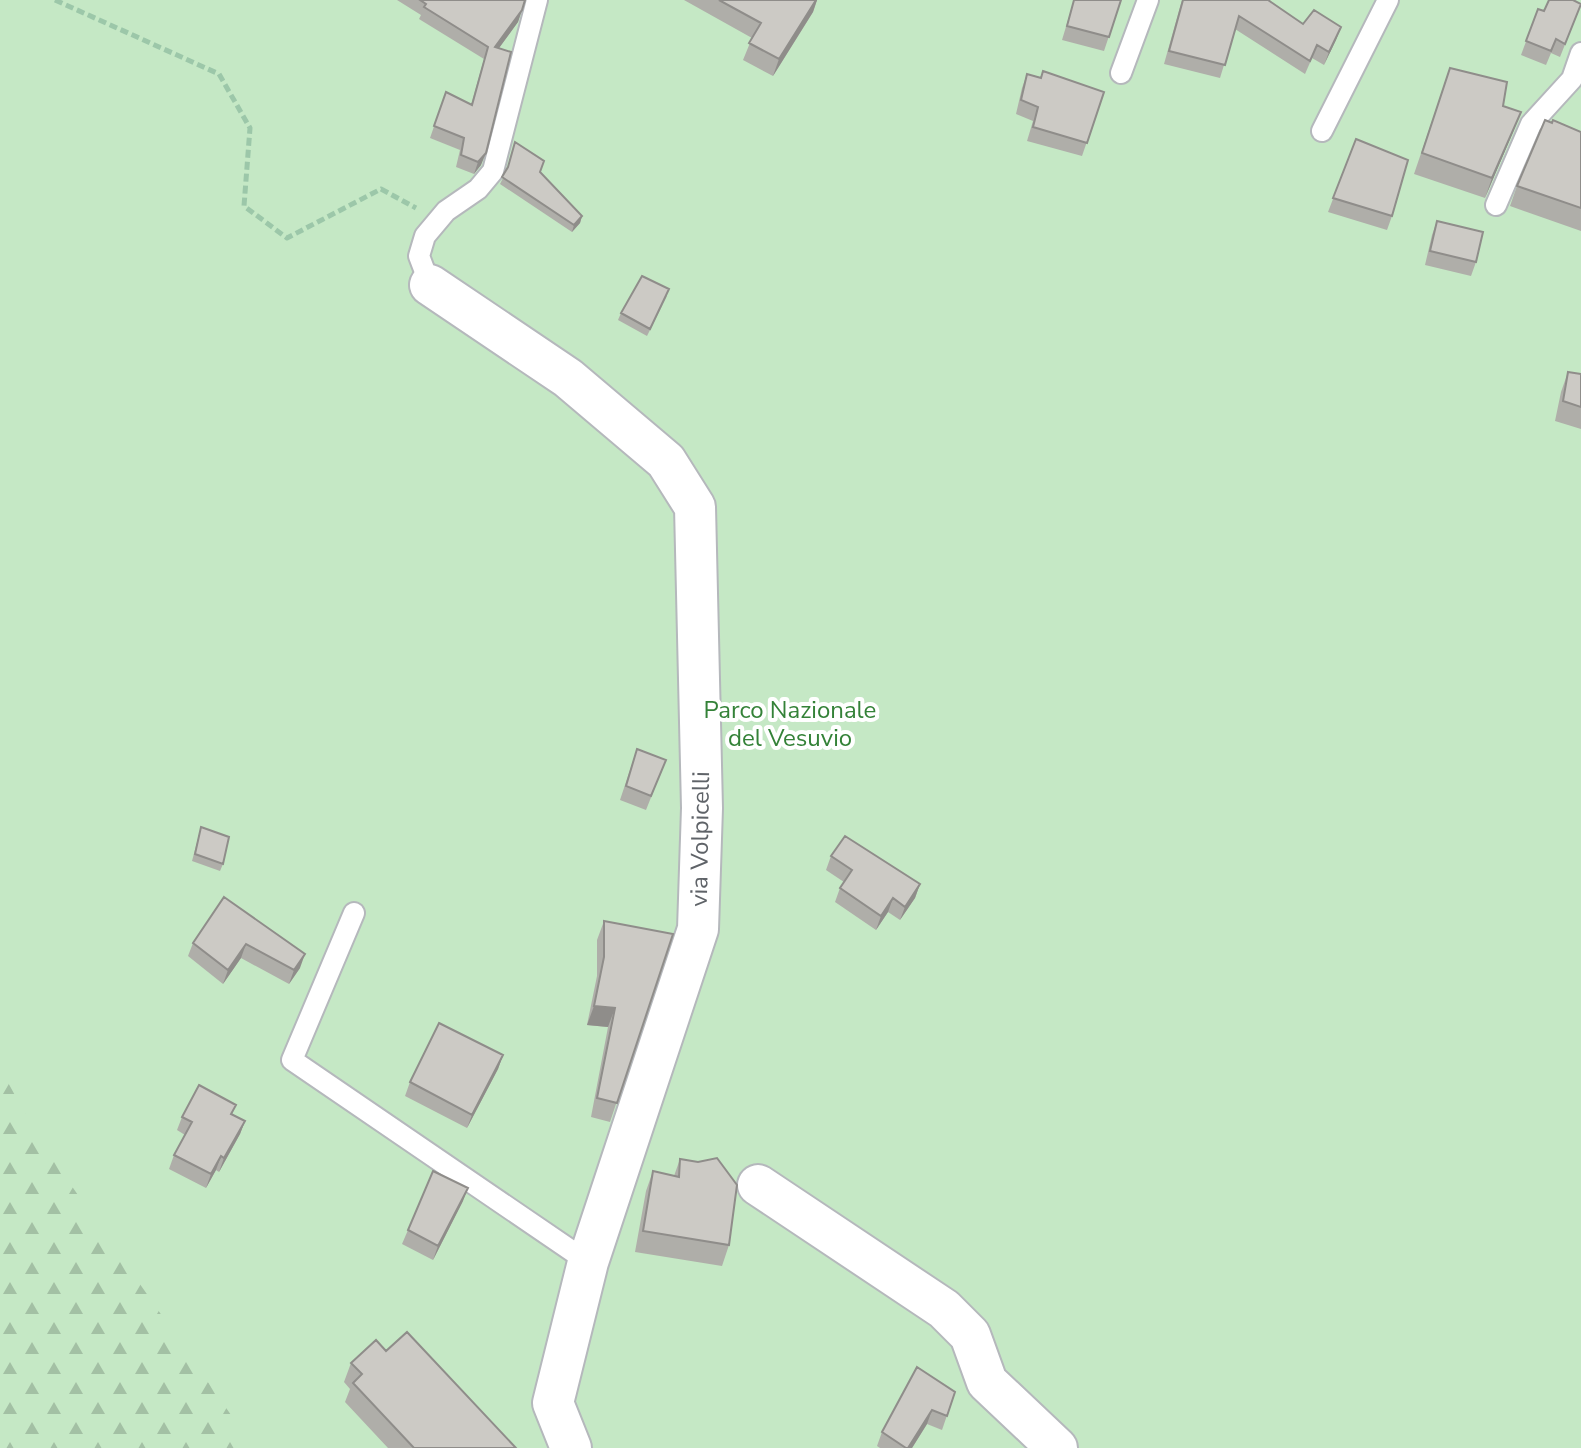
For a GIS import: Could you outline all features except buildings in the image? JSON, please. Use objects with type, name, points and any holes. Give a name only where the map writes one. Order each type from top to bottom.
[{"type":"street","name":"via Volpicelli","points":[[430,285],[568,378],[666,461],[695,507],[702,808],[698,929],[588,1262],[553,1403],[571,1448]]},
{"type":"street","points":[[758,1185],[944,1309],[970,1335],[987,1382],[1057,1448]]},
{"type":"lane","points":[[430,285],[419,256],[425,236],[446,211],[478,189],[493,171],[537,0]]},
{"type":"lane","points":[[1121,73],[1148,0]]},
{"type":"lane","points":[[1322,131],[1388,0]]},
{"type":"lane","points":[[1496,205],[1531,124],[1572,79],[1581,53]]},
{"type":"lane","points":[[354,913],[292,1060],[588,1262]]},
{"type":"path","points":[[55,0],[219,74],[250,128],[244,206],[287,238],[381,189],[438,220]]},
{"type":"green space","name":"Parco Nazionale del Vesuvio","points":[[0,0],[1581,0],[1581,1448],[0,1448]]},
{"type":"green space","points":[[0,1068],[39,1139],[254,1448],[0,1448]]}]
